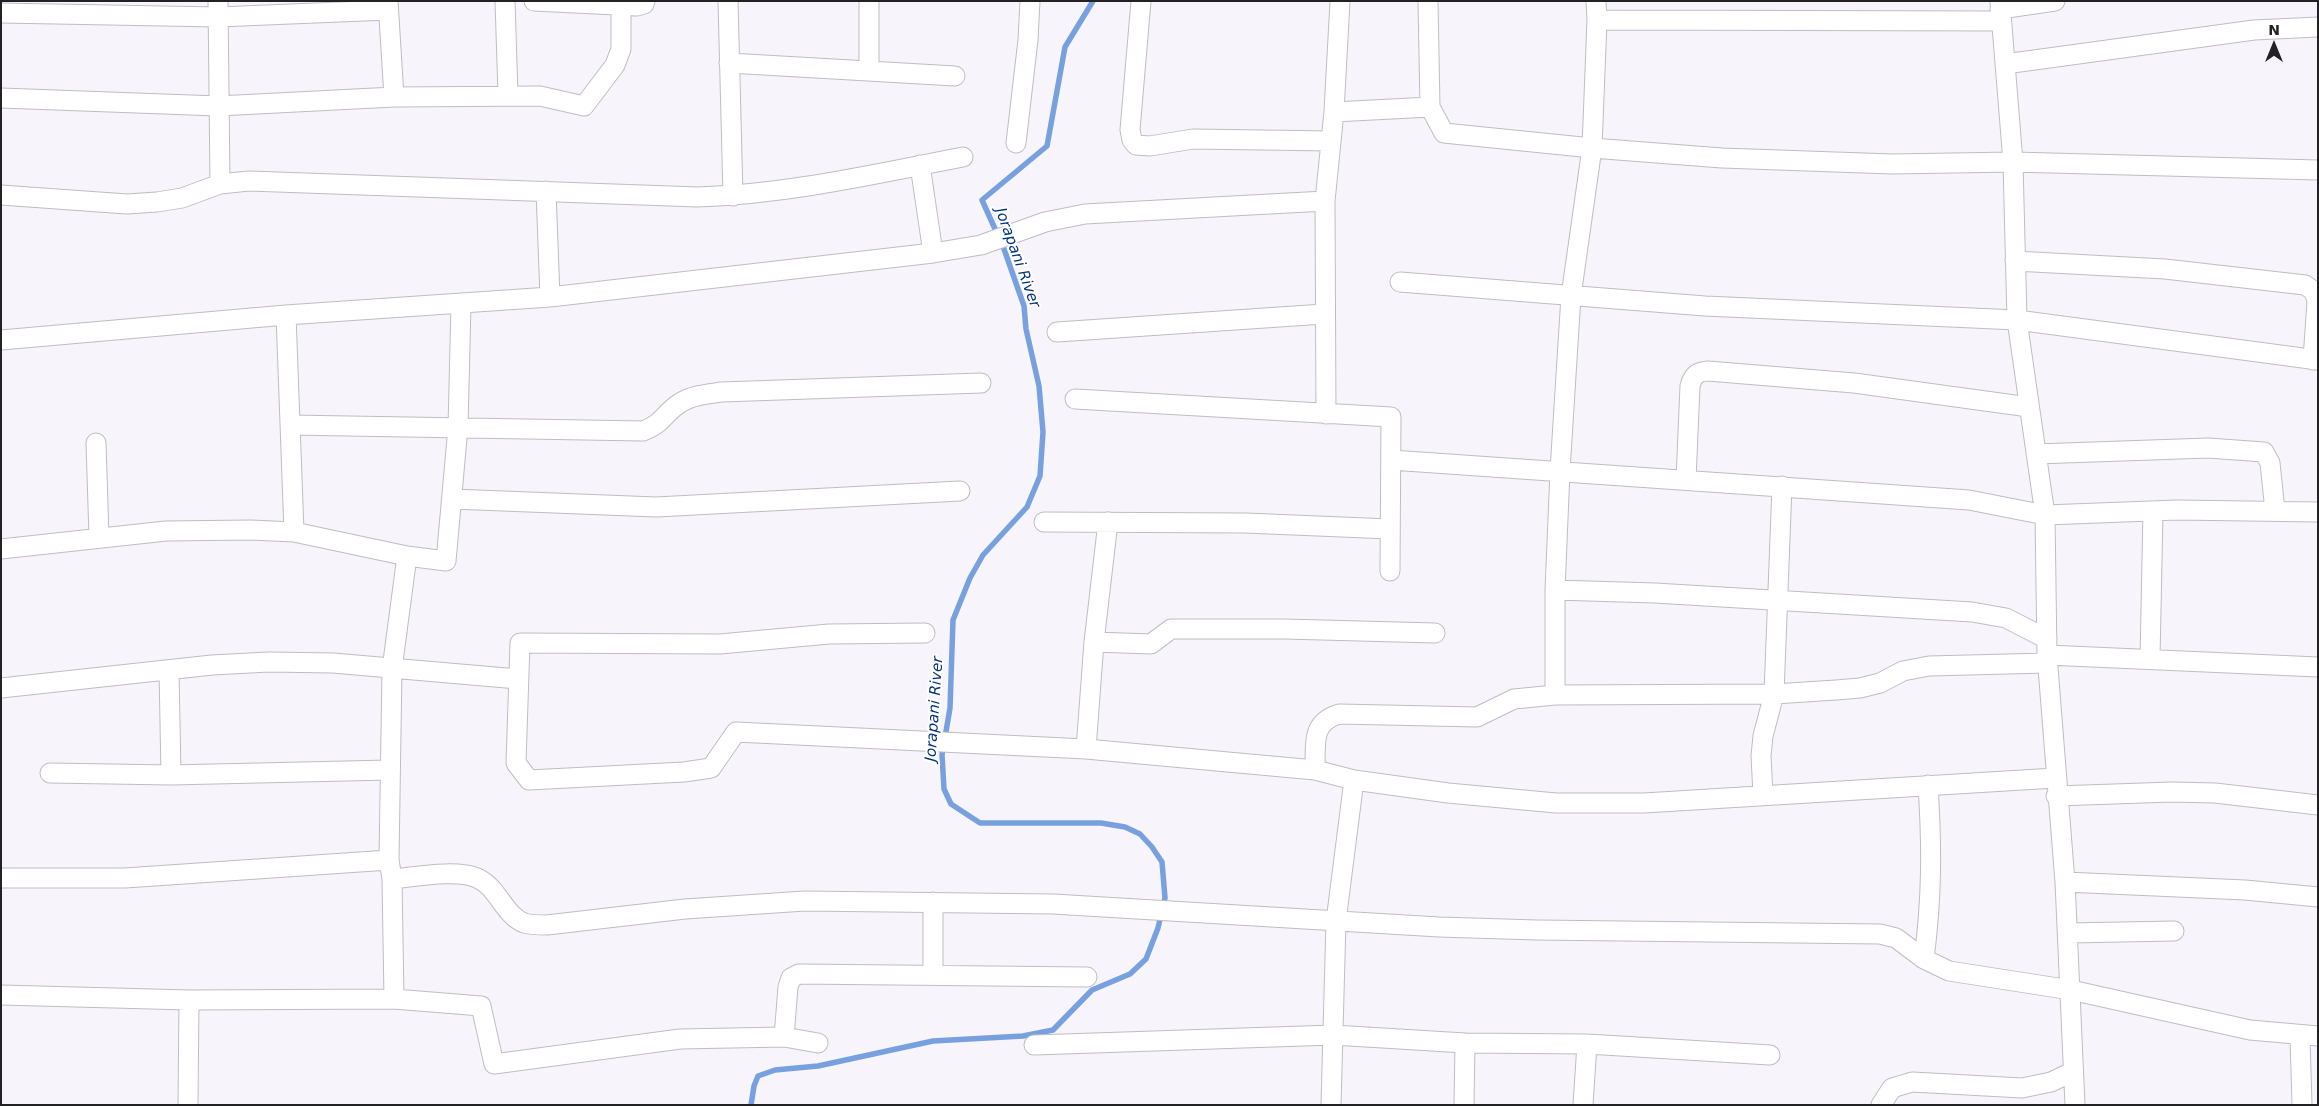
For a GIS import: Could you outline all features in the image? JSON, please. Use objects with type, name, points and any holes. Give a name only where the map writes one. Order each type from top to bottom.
[{"type":"street","points":[[504,1],[508,96]]},
{"type":"street","points":[[534,1],[637,6],[644,4],[645,1]]},
{"type":"street","points":[[728,1],[733,196]]},
{"type":"street","points":[[869,1],[869,70]]},
{"type":"street","points":[[1016,143],[1028,40],[1030,1]]},
{"type":"street","points":[[1141,1],[1130,130],[1132,140],[1136,145],[1150,146],[1193,139],[1331,141]]},
{"type":"street","points":[[1326,414],[1324,314],[1325,201],[1334,112],[1340,1]]},
{"type":"street","points":[[1428,1],[1430,107],[1444,133],[1592,148],[1722,158],[1892,164],[2013,162],[2318,170]]},
{"type":"street","points":[[1555,695],[1555,590],[1560,471],[1571,296],[1592,148],[1596,1]]},
{"type":"street","points":[[1596,20],[2001,10],[2055,1]]},
{"type":"street","points":[[1,98],[218,106],[394,97],[540,96],[584,106],[615,66],[621,49],[621,5]]},
{"type":"street","points":[[1,13],[388,6],[394,97]]},
{"type":"street","points":[[218,9],[220,184]]},
{"type":"street","points":[[2001,10],[2013,162],[2017,320],[2045,515],[2047,652],[2056,787],[2065,882],[2071,990],[2074,1105]]},
{"type":"street","points":[[2005,64],[2235,33],[2318,27]]},
{"type":"street","points":[[730,63],[955,76]]},
{"type":"street","points":[[1334,112],[1430,107]]},
{"type":"street","points":[[1,196],[127,204],[182,198],[220,184],[250,182],[698,197],[733,196],[844,180],[963,157]]},
{"type":"street","points":[[920,165],[933,253]]},
{"type":"street","points":[[546,191],[550,297]]},
{"type":"street","points":[[1,340],[286,315],[550,297],[981,246],[1045,222],[1085,214],[1325,201]]},
{"type":"street","points":[[1400,282],[1705,306],[2017,320],[2315,360],[2317,300],[2314,291],[2305,285],[2165,269],[2015,261]]},
{"type":"street","points":[[1,549],[166,531],[251,530],[294,532],[407,556],[446,561],[458,427],[461,304]]},
{"type":"street","points":[[1057,332],[1324,314]]},
{"type":"street","points":[[286,315],[294,532]]},
{"type":"street","points":[[1686,480],[1690,386],[1698,372],[1708,371],[1854,382],[2029,407]]},
{"type":"street","points":[[290,425],[643,431],[657,426],[670,410],[681,402],[696,396],[722,392],[981,383]]},
{"type":"street","points":[[1075,399],[1391,418],[1390,571]]},
{"type":"street","points":[[96,443],[99,537]]},
{"type":"street","points":[[2036,454],[2208,448],[2264,452],[2270,463],[2275,511]]},
{"type":"street","points":[[1391,460],[1969,500],[2045,515],[2153,511],[2318,512]]},
{"type":"street","points":[[1763,795],[1761,756],[1763,736],[1774,694],[1776,600],[1782,486]]},
{"type":"street","points":[[452,500],[656,507],[960,491]]},
{"type":"street","points":[[2150,659],[2153,511]]},
{"type":"street","points":[[1044,522],[1245,523],[1390,529]]},
{"type":"street","points":[[1086,749],[1094,642],[1108,522]]},
{"type":"street","points":[[394,999],[392,879],[389,860],[389,770],[392,669],[407,556]]},
{"type":"street","points":[[1555,590],[1655,593],[1992,614],[2012,620],[2047,652]]},
{"type":"street","points":[[1094,642],[1151,644],[1171,629],[1284,629],[1435,633]]},
{"type":"street","points":[[925,633],[829,634],[720,644],[520,643],[516,763],[530,780],[684,772],[711,768],[736,732],[1086,749],[1315,770],[1354,780],[1448,793],[1556,803],[1644,803],[1928,785],[2056,787],[2215,793],[2318,805]]},
{"type":"street","points":[[1315,770],[1316,736],[1320,725],[1326,718],[1339,714],[1476,717],[1514,699],[1555,695],[1774,694],[1860,688],[1880,683],[1903,670],[2047,652],[2318,667]]},
{"type":"street","points":[[1,688],[169,670],[269,662],[333,662],[392,669],[518,679]]},
{"type":"street","points":[[169,670],[171,775]]},
{"type":"street","points":[[50,773],[171,775],[389,770]]},
{"type":"street","points":[[1331,1105],[1336,921],[1354,780]]},
{"type":"street","points":[[1924,958],[1931,897],[1932,855],[1928,785]]},
{"type":"street","points":[[1,878],[125,878],[389,860]]},
{"type":"street","points":[[392,879],[460,875],[477,878],[489,886],[512,916],[526,924],[547,925],[685,909],[805,901],[1053,904],[1336,921],[1536,930],[1880,934],[1896,938],[1924,958],[1948,971],[2071,990],[2250,1030],[2309,1036],[2302,1105]]},
{"type":"street","points":[[2065,882],[2246,890],[2318,897]]},
{"type":"street","points":[[933,902],[933,974]]},
{"type":"street","points":[[2068,933],[2174,931]]},
{"type":"street","points":[[784,1036],[788,987],[791,978],[799,974],[1087,977]]},
{"type":"street","points":[[1,995],[189,1000],[394,999],[481,1006],[494,1064],[680,1039],[784,1036],[818,1043]]},
{"type":"street","points":[[188,1105],[189,1000]]},
{"type":"street","points":[[1034,1046],[1333,1035],[1465,1043],[1587,1044],[1770,1055]]},
{"type":"street","points":[[1464,1105],[1465,1043]]},
{"type":"street","points":[[1584,1105],[1587,1044]]},
{"type":"street","points":[[1881,1105],[1892,1088],[1912,1082],[2022,1088],[2051,1082],[2072,1072]]},
{"type":"waterway","name":"Jorapani River","points":[[751,1105],[754,1086],[758,1076],[775,1070],[818,1066],[933,1041],[1023,1036],[1053,1030],[1092,990],[1130,974],[1146,959],[1158,928],[1165,898],[1162,862],[1140,834],[1125,827],[1101,823],[980,823],[951,804],[944,789],[942,755],[950,708],[953,620],[970,578],[983,555],[1027,507],[1040,476],[1043,432],[1039,386],[1026,329],[1024,306],[1004,249],[982,200],[1047,146],[1065,47],[1093,1]]}]
